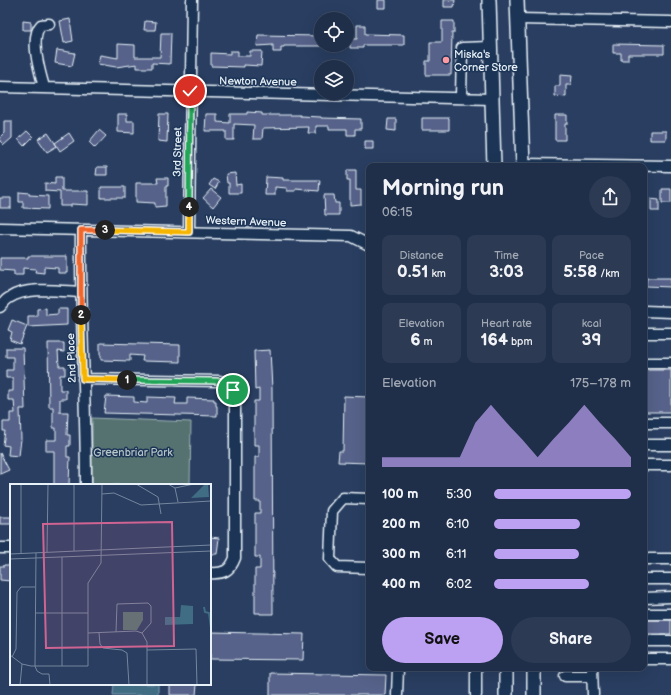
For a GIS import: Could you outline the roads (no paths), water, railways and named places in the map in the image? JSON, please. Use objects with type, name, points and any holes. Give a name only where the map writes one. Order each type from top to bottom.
[{"type":"main road","points":[[489,0],[494,163]]},
{"type":"main road","points":[[517,0],[523,163]]},
{"type":"main road","points":[[506,671],[506,695]]},
{"type":"main road","points":[[534,671],[534,695]]},
{"type":"street","name":"3rd Street","points":[[189,232],[192,0]]},
{"type":"street","points":[[518,19],[671,22]]},
{"type":"street","points":[[44,88],[37,54],[36,33],[41,25],[49,24]]},
{"type":"street","points":[[461,98],[462,48],[490,47]]},
{"type":"street","name":"Newton Avenue","points":[[0,87],[492,99]]},
{"type":"street","points":[[647,166],[671,166]]},
{"type":"street","name":"Western Avenue","points":[[0,228],[351,236],[366,244]]},
{"type":"street","name":"2nd Place","points":[[81,230],[80,292],[86,432],[86,484]]},
{"type":"street","points":[[0,307],[9,297],[34,290],[80,292]]},
{"type":"street","points":[[647,311],[671,312]]},
{"type":"street","points":[[647,333],[671,333]]},
{"type":"street","points":[[647,363],[671,363]]},
{"type":"street","points":[[83,379],[220,381],[227,384],[233,390],[235,396],[235,558],[232,566],[226,572],[218,574],[211,573]]},
{"type":"street","points":[[647,423],[671,423]]},
{"type":"street","points":[[647,445],[671,445]]},
{"type":"street","points":[[647,465],[671,464]]},
{"type":"street","points":[[366,498],[343,498],[332,511],[330,559],[337,567],[366,568]]},
{"type":"street","points":[[647,559],[671,559]]},
{"type":"street","points":[[647,580],[671,579]]},
{"type":"street","points":[[647,598],[671,597]]},
{"type":"street","points":[[647,614],[671,614]]},
{"type":"street","points":[[647,642],[671,641]]},
{"type":"street","points":[[647,659],[671,659]]},
{"type":"street","points":[[398,671],[398,695]]},
{"type":"street","points":[[476,671],[476,695]]},
{"type":"street","points":[[565,676],[592,672],[593,695]]},
{"type":"water","points":[[114,685],[158,685],[158,695],[113,695]]},
{"type":"place","name":"Miska's Corner Store","points":[[446,60]]},
{"type":"park label","name":"Greenbriar Park","points":[[133,452]]}]
